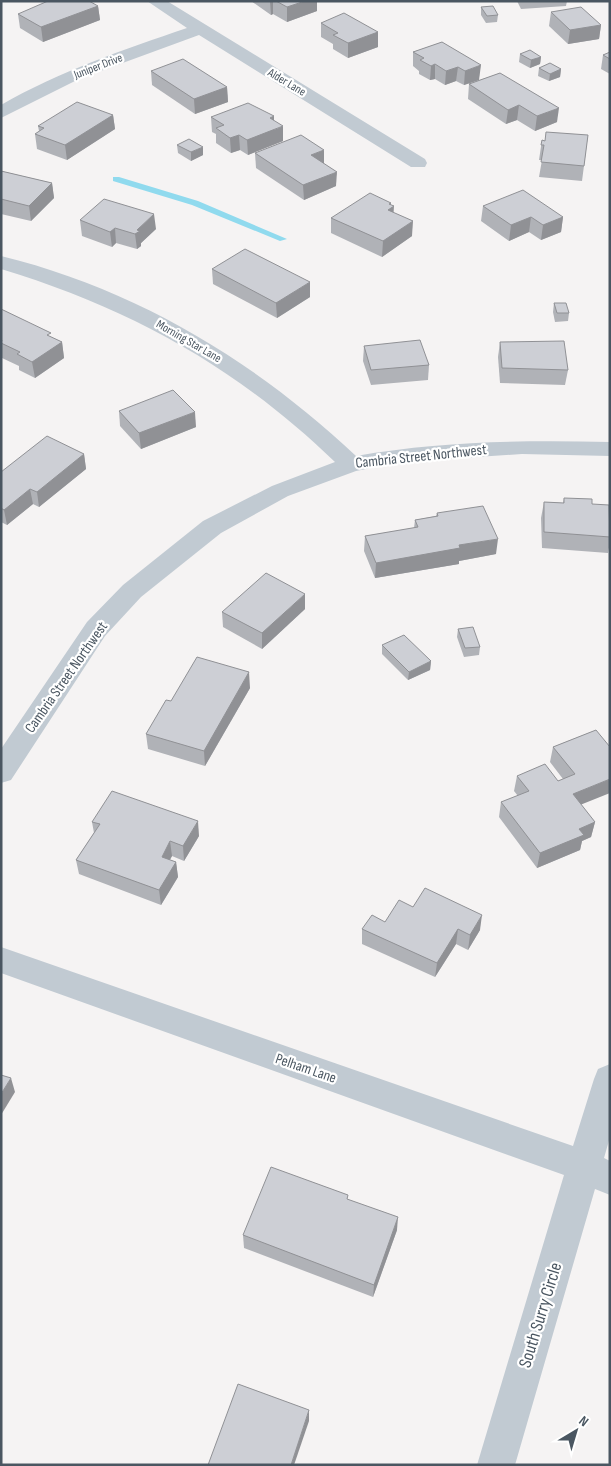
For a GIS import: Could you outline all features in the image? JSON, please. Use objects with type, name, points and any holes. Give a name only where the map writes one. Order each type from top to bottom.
[{"type":"street","name":"Alder Lane","points":[[155,1],[418,163]]},
{"type":"street","name":"Juniper Drive","points":[[1,113],[24,98],[84,70],[200,29]]},
{"type":"street","name":"Morning Star Lane","points":[[1,262],[65,282],[103,297],[148,317],[189,340],[261,386],[334,446],[351,464]]},
{"type":"street","name":"Cambria Street Northwest","points":[[1,772],[96,629],[132,591],[212,527],[280,491],[351,464],[461,450],[522,447],[610,449]]},
{"type":"street","name":"Pelham Lane","points":[[1,960],[597,1173]]},
{"type":"street","name":"South Surry Circle","points":[[496,1465],[597,1173],[610,1079]]},
{"type":"building","points":[[48,1],[89,1],[98,6],[41,27],[18,14]]},
{"type":"building","points":[[276,1],[305,1],[287,7]]},
{"type":"building","points":[[493,6],[498,15],[487,16],[481,7]]},
{"type":"building","points":[[581,7],[601,25],[570,30],[551,12]]},
{"type":"building","points":[[344,13],[378,32],[348,43],[333,35],[338,33],[321,23]]},
{"type":"building","points":[[442,42],[481,65],[465,71],[458,67],[446,71],[435,64],[431,66],[420,60],[424,58],[413,52]]},
{"type":"building","points":[[530,50],[541,57],[531,60],[520,54]]},
{"type":"building","points":[[610,52],[610,59],[603,55]]},
{"type":"building","points":[[183,59],[227,87],[194,99],[151,71]]},
{"type":"building","points":[[550,63],[561,69],[550,74],[539,68]]},
{"type":"building","points":[[500,73],[559,108],[537,116],[519,105],[508,110],[469,84]]},
{"type":"building","points":[[77,102],[113,115],[65,145],[35,134],[44,128],[38,126]]},
{"type":"building","points":[[248,103],[274,116],[270,118],[283,126],[247,140],[239,135],[230,138],[216,128],[224,125],[211,117]]},
{"type":"building","points":[[546,132],[588,135],[584,166],[541,162],[544,145],[541,145],[542,140],[545,141]]},
{"type":"building","points":[[301,135],[324,150],[311,155],[337,172],[303,185],[255,153]]},
{"type":"building","points":[[189,139],[203,147],[191,152],[177,145]]},
{"type":"building","points":[[1,171],[52,183],[29,206],[1,199]]},
{"type":"building","points":[[523,190],[563,217],[543,225],[531,217],[511,225],[483,206]]},
{"type":"building","points":[[370,193],[394,206],[388,210],[413,221],[383,241],[331,218]]},
{"type":"building","points":[[104,199],[154,214],[137,230],[140,231],[135,234],[115,228],[110,232],[80,220]]},
{"type":"building","points":[[245,249],[310,282],[276,303],[212,269]]},
{"type":"building","points":[[554,303],[566,303],[569,313],[557,313]]},
{"type":"building","points":[[1,309],[51,333],[47,335],[62,342],[32,362],[17,354],[20,352],[1,343]]},
{"type":"building","points":[[420,340],[429,365],[371,370],[364,346]]},
{"type":"building","points":[[564,341],[568,370],[502,368],[500,342]]},
{"type":"building","points":[[173,390],[195,412],[139,433],[119,411]]},
{"type":"building","points":[[47,436],[84,454],[37,492],[30,489],[4,510],[1,508],[1,472]]},
{"type":"building","points":[[564,498],[592,499],[592,504],[609,505],[610,537],[544,532],[544,502],[564,503]]},
{"type":"building","points":[[483,506],[498,539],[459,545],[460,548],[376,563],[365,536],[418,527],[415,520],[438,516],[437,513]]},
{"type":"building","points":[[266,573],[305,594],[262,633],[222,612]]},
{"type":"building","points":[[473,627],[480,647],[465,648],[458,629]]},
{"type":"building","points":[[404,635],[431,661],[409,672],[382,645]]},
{"type":"building","points":[[197,657],[249,672],[204,751],[146,734],[166,700],[171,701]]},
{"type":"building","points":[[596,730],[610,747],[610,779],[573,794],[595,822],[579,829],[584,835],[540,853],[501,802],[529,791],[517,776],[545,764],[558,781],[575,774],[553,747]]},
{"type":"building","points":[[112,791],[198,821],[183,846],[170,841],[162,857],[176,862],[159,890],[76,860],[100,824],[92,822]]},
{"type":"building","points":[[425,888],[482,915],[470,935],[458,929],[437,963],[362,929],[372,915],[385,922],[399,900],[413,907]]},
{"type":"building","points":[[1,1075],[11,1078],[1,1094]]},
{"type":"building","points":[[271,1167],[348,1195],[347,1199],[398,1217],[374,1285],[243,1235]]},
{"type":"building","points":[[238,1384],[309,1410],[291,1465],[208,1465]]},
{"type":"waterway","points":[[116,179],[195,203],[283,239]]}]
